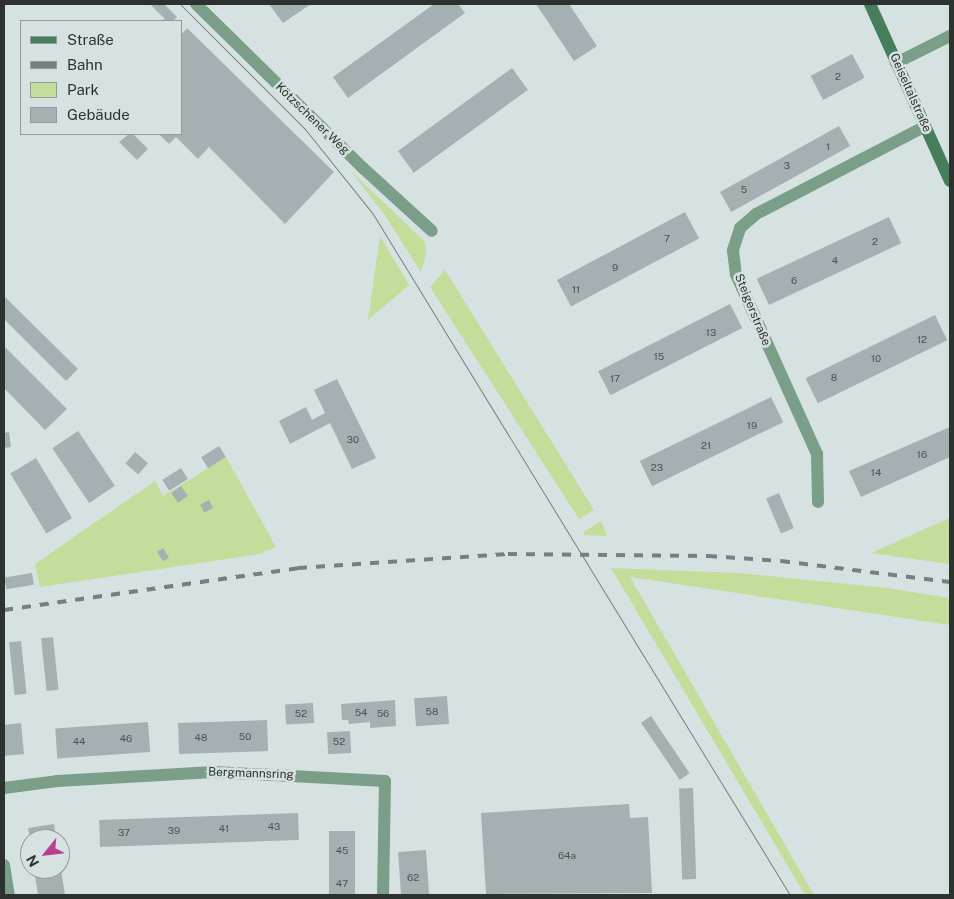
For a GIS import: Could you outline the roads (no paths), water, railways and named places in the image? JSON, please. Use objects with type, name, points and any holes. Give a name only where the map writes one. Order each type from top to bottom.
[{"type":"street","name":"Kötzschener Weg","points":[[196,4],[363,168],[432,230]]},
{"type":"street","name":"Geiseltalstraße","points":[[870,4],[950,181]]},
{"type":"street","points":[[896,63],[950,36]]},
{"type":"street","name":"Steigerstraße","points":[[818,502],[817,454],[736,275],[733,250],[740,228],[756,214],[924,127]]},
{"type":"street","name":"Bergmannsring","points":[[4,788],[56,781],[214,772],[385,781],[383,895]]},
{"type":"street","points":[[4,865],[9,895]]},
{"type":"tram line","points":[[180,4],[305,129],[373,214],[790,895]]},
{"type":"railway","points":[[4,610],[298,568],[508,554],[708,556],[781,561],[950,582]]}]
